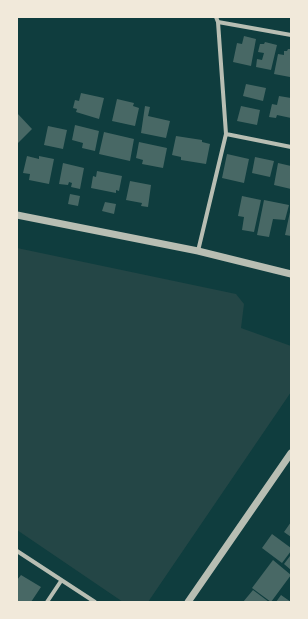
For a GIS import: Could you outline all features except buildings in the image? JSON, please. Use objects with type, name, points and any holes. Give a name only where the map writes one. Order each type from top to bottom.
[{"type":"street","points":[[198,252],[226,134],[218,22],[216,17]]},
{"type":"street","points":[[218,22],[291,35]]},
{"type":"street","points":[[226,134],[291,147]]},
{"type":"street","points":[[17,215],[198,252],[291,274]]},
{"type":"street","points":[[188,602],[291,453]]},
{"type":"street","points":[[17,551],[95,602]]},
{"type":"street","points":[[47,602],[61,581]]},
{"type":"shaded area","points":[[17,248],[236,294],[244,304],[241,328],[291,346],[291,392],[148,602],[123,602],[17,530]]}]
